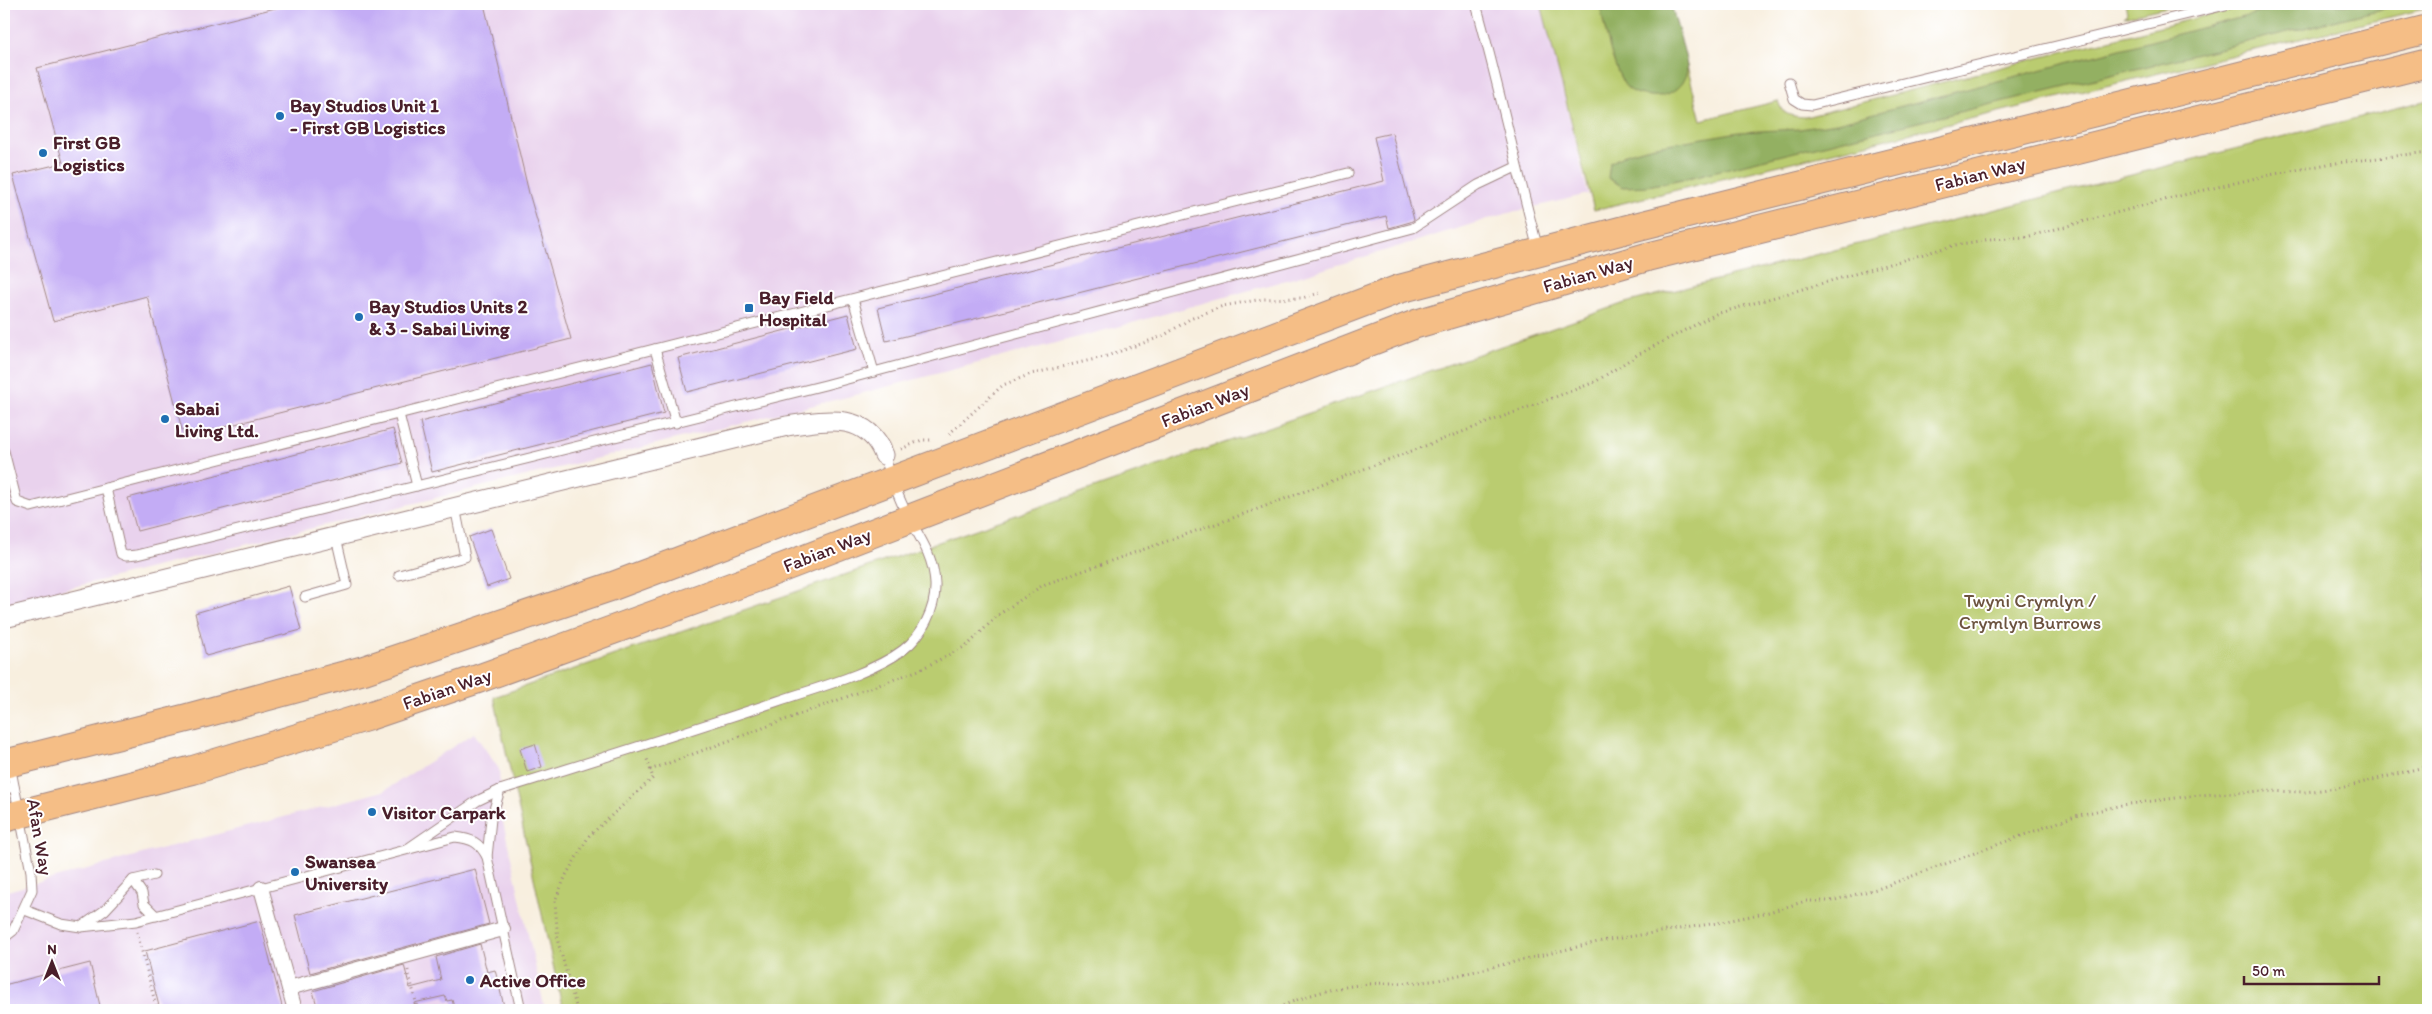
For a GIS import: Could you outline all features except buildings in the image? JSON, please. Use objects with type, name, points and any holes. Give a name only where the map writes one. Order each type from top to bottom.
[{"type":"highway","name":"Fabian Way","points":[[9,771],[187,718],[364,670],[613,586],[1399,288],[2428,29]]},
{"type":"highway","name":"Fabian Way","points":[[12,816],[194,770],[366,717],[627,625],[1416,324],[1647,257],[2428,63]]},
{"type":"street","points":[[4,618],[778,428],[812,422],[842,421],[861,426],[880,445],[884,455]]},
{"type":"street","points":[[261,888],[295,1010]]},
{"type":"street","points":[[289,988],[503,929]]},
{"type":"lane","points":[[1476,4],[1498,82],[1516,167],[1539,252]]},
{"type":"lane","points":[[1789,82],[1794,99],[1802,104],[1812,105],[2230,4]]},
{"type":"lane","points":[[106,488],[121,554],[126,556],[417,486],[874,372],[1413,228],[1478,185],[1516,167]]},
{"type":"lane","points":[[4,451],[17,502],[31,507],[1348,173]]},
{"type":"lane","points":[[853,299],[874,372]]},
{"type":"lane","points":[[654,349],[676,422]]},
{"type":"lane","points":[[399,414],[417,486]]},
{"type":"lane","points":[[405,851],[477,801],[500,790],[642,746],[827,685],[882,663],[904,650],[919,634],[930,612],[935,584],[922,537],[909,518],[892,481],[884,455]]},
{"type":"lane","points":[[399,575],[465,557],[456,508]]},
{"type":"lane","points":[[305,597],[347,585],[336,536]]},
{"type":"lane","points":[[4,789],[9,771]]},
{"type":"lane","name":"Afan Way","points":[[4,938],[13,931],[25,910],[32,890],[12,816],[9,771]]},
{"type":"lane","points":[[487,858],[491,819],[500,790]]},
{"type":"lane","points":[[25,910],[61,924],[81,927],[136,921],[456,837],[469,838],[480,845],[487,858],[521,1010]]},
{"type":"lane","points":[[81,927],[105,910],[133,880],[154,874]]},
{"type":"lane","points":[[133,880],[142,893],[144,904],[156,916]]},
{"type":"path","points":[[650,770],[919,670],[968,644],[998,615],[1043,585],[1255,510],[1595,382],[1637,355],[1716,314],[1955,245],[1991,239],[2026,237],[2179,196],[2269,175],[2328,164],[2428,152]]},
{"type":"path","points":[[577,1010],[558,942],[555,901],[566,874],[589,836],[653,778],[642,746]]},
{"type":"path","points":[[1274,1010],[1297,999],[1335,988],[1371,984],[1412,984],[1438,980],[1602,941],[1717,923],[1769,912],[1806,901],[1831,901],[1880,888],[2075,816],[2122,804],[2200,795],[2322,790],[2346,787],[2428,766]]},
{"type":"path","points":[[136,921],[157,1010]]},
{"type":"path","points":[[405,957],[418,1010]]},
{"type":"shaded area","points":[[4,4],[1541,4],[1588,194],[1505,214],[1308,274],[1121,326],[859,394],[4,604]]},
{"type":"shaded area","name":"Swansea University","points":[[474,733],[499,769],[501,813],[545,1010],[4,1010],[4,892],[384,791]]},
{"type":"green space","points":[[1541,4],[1671,4],[1701,120],[1778,101],[1782,110],[1788,114],[1805,117],[2251,4],[2428,4],[2428,8],[1594,210]]},
{"type":"green space","points":[[1599,4],[1671,4],[1687,65],[1685,76],[1679,87],[1663,95],[1647,96],[1626,87],[1615,65]]},
{"type":"green space","points":[[2125,4],[2180,4],[2124,17],[2127,13]]},
{"type":"green space","points":[[2293,4],[2403,4],[1692,177],[1648,186],[1623,187],[1608,178],[1610,163],[1628,153],[1650,147],[1739,132],[1800,129],[1837,123]]},
{"type":"green space","name":"Twyni Crymlyn / Crymlyn Burrows","points":[[2428,100],[2428,1010],[563,1010],[494,697],[1625,303]]},
{"type":"place","name":"Bay Studios Unit 1 - First GB Logistics","points":[[280,116]]},
{"type":"place","name":"First GB Logistics","points":[[43,153]]},
{"type":"place","name":"Bay Field Hospital","points":[[749,308]]},
{"type":"place","name":"Bay Studios Units 2 & 3 - Sabai Living","points":[[359,317]]},
{"type":"place","name":"Sabai Living Ltd.","points":[[165,419]]},
{"type":"place","name":"Visitor Carpark","points":[[372,812]]},
{"type":"place","name":"Swansea University","points":[[295,872]]},
{"type":"place","name":"Active Office","points":[[470,980]]}]
